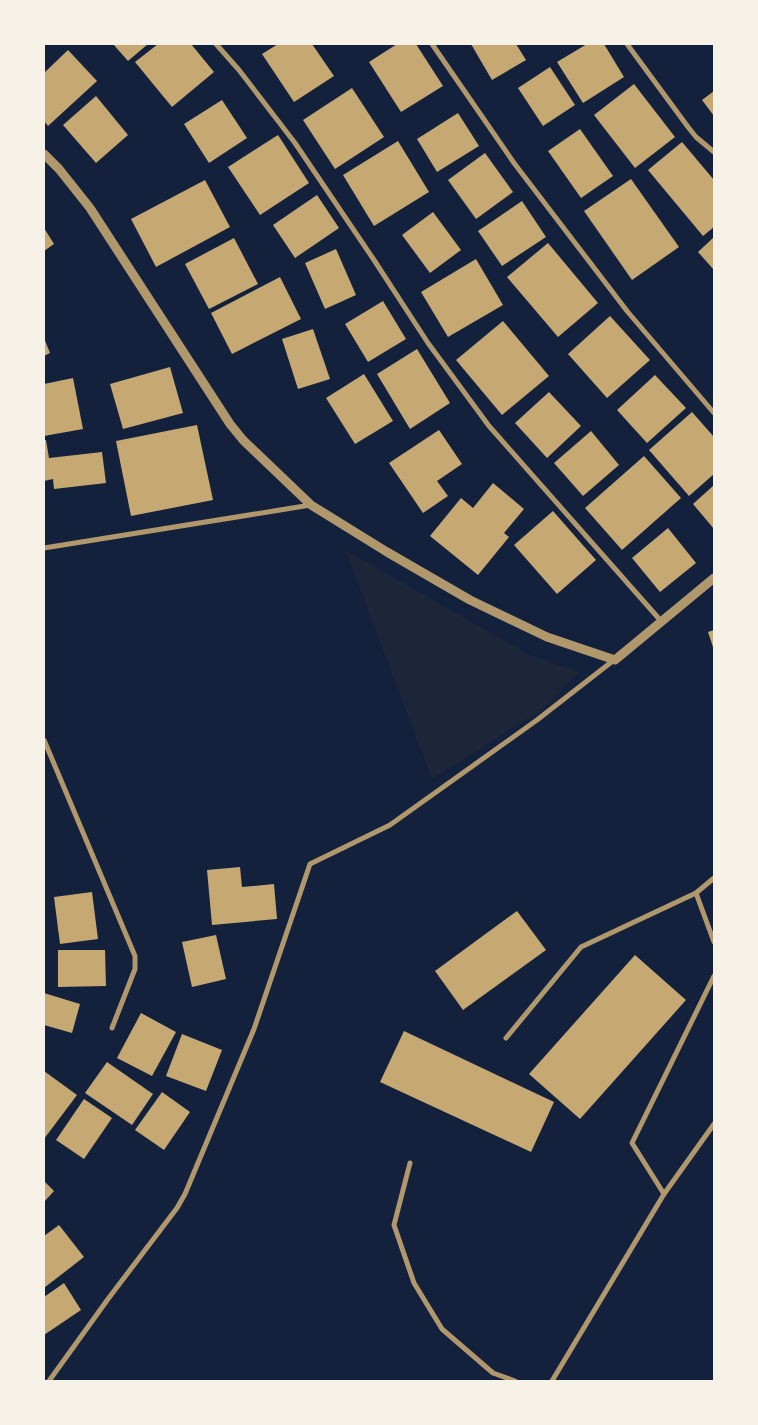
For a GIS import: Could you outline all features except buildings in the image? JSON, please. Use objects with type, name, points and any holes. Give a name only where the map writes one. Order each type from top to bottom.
[{"type":"street","points":[[216,44],[239,70],[296,143],[428,343],[489,426],[661,621]]},
{"type":"street","points":[[432,44],[514,163],[597,272],[714,413]]},
{"type":"street","points":[[627,44],[696,137],[714,152]]},
{"type":"street","points":[[44,154],[90,208],[230,424],[243,440],[311,505],[470,600],[547,637],[615,660]]},
{"type":"street","points":[[44,548],[311,505]]},
{"type":"street","points":[[49,1381],[177,1208],[185,1194],[254,1029],[310,864],[390,825],[537,720],[615,660],[714,578]]},
{"type":"street","points":[[44,740],[135,956],[134,969],[112,1028]]},
{"type":"street","points":[[506,1038],[581,947],[696,893],[714,878]]},
{"type":"street","points":[[696,893],[714,942]]},
{"type":"street","points":[[664,1194],[632,1144],[714,976]]},
{"type":"street","points":[[552,1381],[664,1194],[714,1124]]},
{"type":"street","points":[[410,1163],[394,1225],[414,1283],[442,1329],[493,1374],[514,1381]]},
{"type":"shaded area","points":[[345,550],[530,655],[579,672],[543,709],[432,779]]}]
